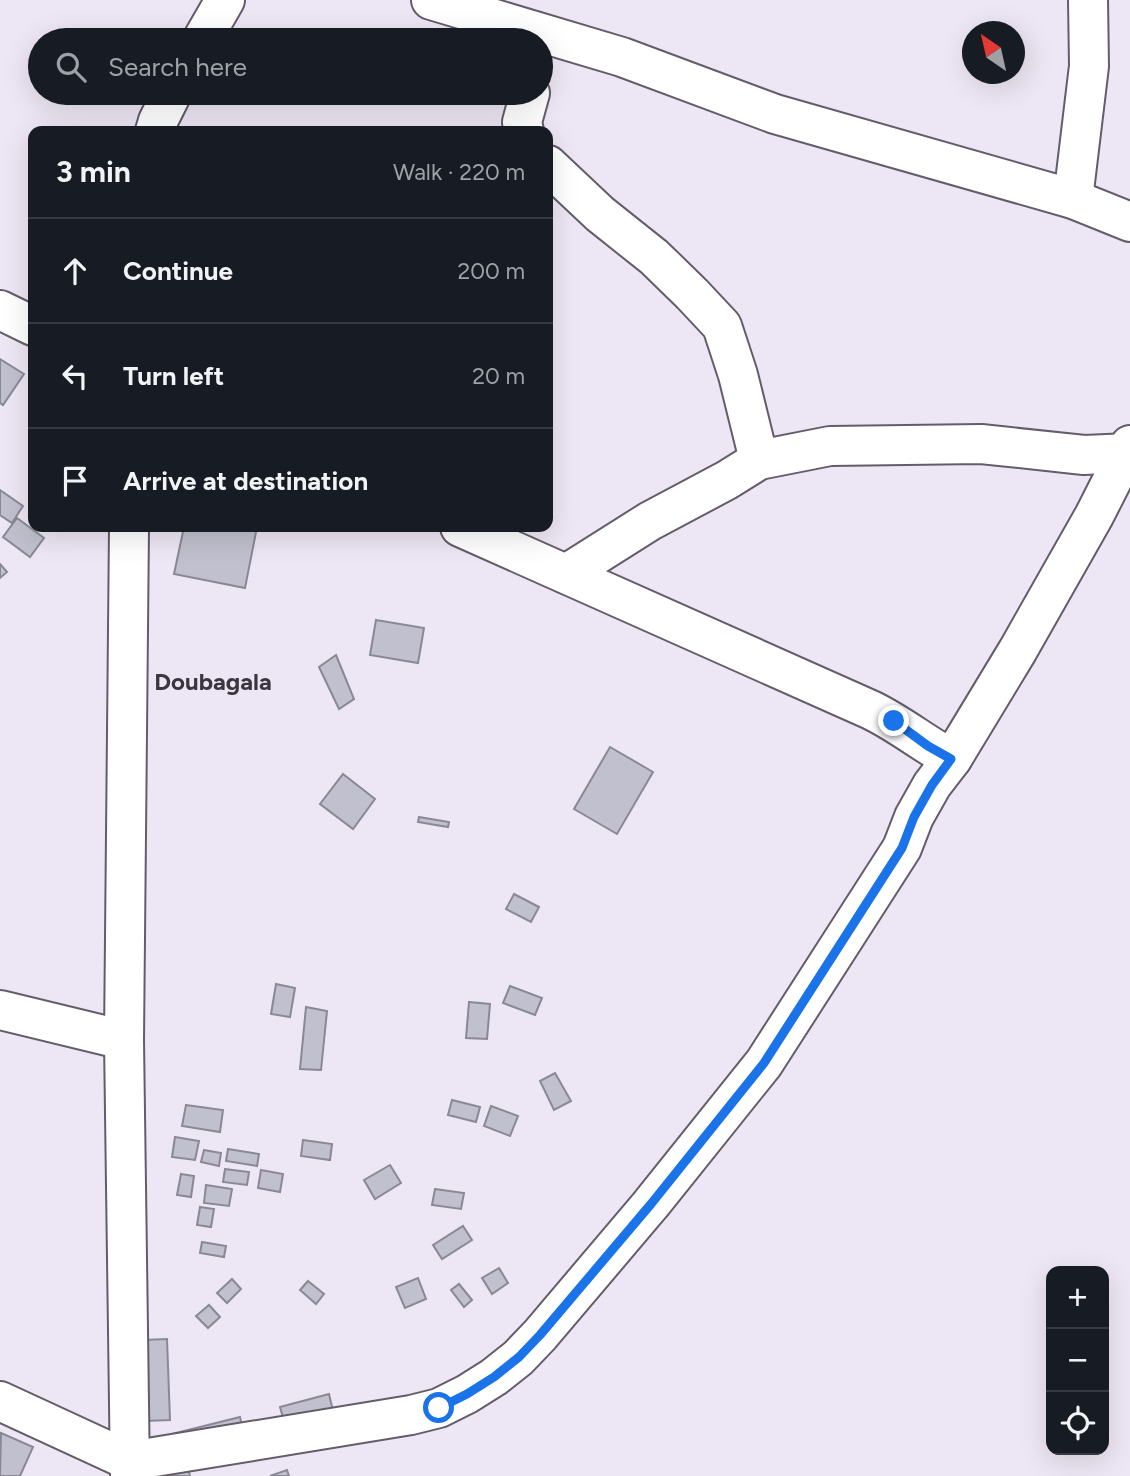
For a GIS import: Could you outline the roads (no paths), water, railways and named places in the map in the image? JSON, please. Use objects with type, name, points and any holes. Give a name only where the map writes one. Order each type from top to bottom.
[{"type":"street","points":[[209,28],[225,0]]},
{"type":"street","points":[[431,0],[501,28]]},
{"type":"street","points":[[1073,199],[1089,66],[1088,0]]},
{"type":"street","points":[[553,46],[622,57],[775,114],[1073,199],[1130,222]]},
{"type":"street","points":[[156,126],[166,105]]},
{"type":"street","points":[[523,126],[527,105]]},
{"type":"street","points":[[553,170],[600,214],[654,257],[722,326],[738,375],[759,460]]},
{"type":"street","points":[[0,310],[28,324]]},
{"type":"street","points":[[566,574],[650,521],[759,460],[830,446],[981,444],[1084,456],[1129,451]]},
{"type":"street","points":[[0,1401],[130,1468],[439,1408],[485,1383],[519,1357],[651,1204],[764,1063],[902,848],[914,817],[932,785],[1018,650],[1129,451]]},
{"type":"street","points":[[129,532],[124,1040],[130,1468]]},
{"type":"street","points":[[471,532],[871,710],[894,721],[951,759]]},
{"type":"street","points":[[0,1010],[124,1040]]},
{"type":"district","name":"Doubagala","points":[[213,682]]}]
